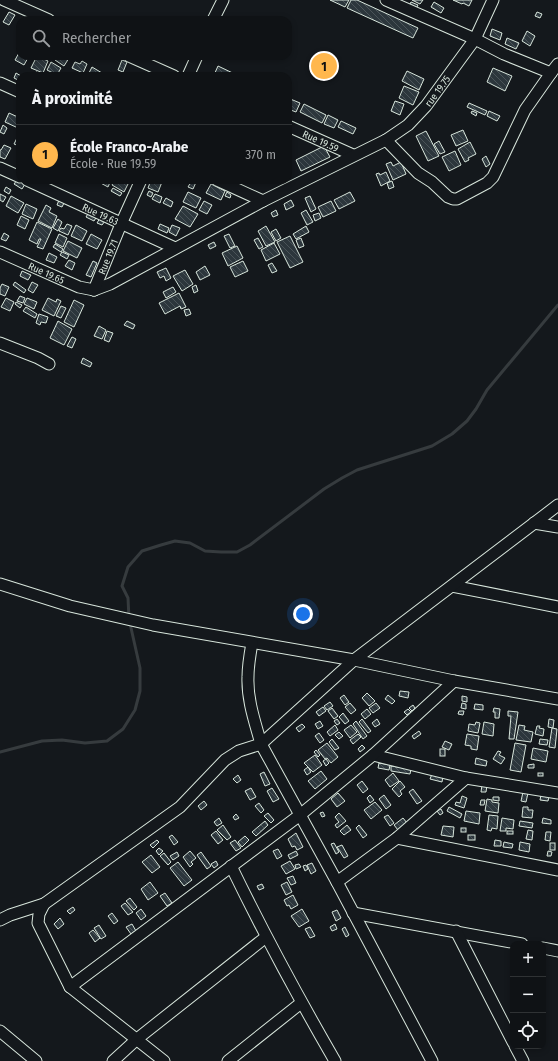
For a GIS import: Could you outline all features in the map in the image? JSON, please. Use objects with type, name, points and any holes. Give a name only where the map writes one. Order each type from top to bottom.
[{"type":"street","points":[[4,0],[40,16]]},
{"type":"street","points":[[216,16],[222,0]]},
{"type":"street","points":[[386,0],[475,39],[504,54],[555,68],[525,110],[493,177],[487,183],[457,199],[448,198],[432,182],[414,169],[386,140]]},
{"type":"street","name":"rue 19.75","points":[[94,290],[110,284],[263,201],[353,155],[386,140],[408,125],[426,106],[475,39],[493,0]]},
{"type":"street","points":[[138,60],[165,72]]},
{"type":"street","points":[[190,72],[195,60]]},
{"type":"street","points":[[0,83],[16,90]]},
{"type":"street","name":"Rue 19.59","points":[[292,128],[353,155]]},
{"type":"street","points":[[0,168],[16,175]]},
{"type":"street","name":"Rue 19.63","points":[[36,184],[174,248]]},
{"type":"street","name":"Rue 19.71","points":[[94,290],[139,184]]},
{"type":"street","points":[[226,184],[263,201]]},
{"type":"street","name":"Rue 19.65","points":[[0,252],[79,287],[94,290]]},
{"type":"street","points":[[0,343],[49,364]]},
{"type":"street","points":[[0,920],[10,915],[44,904],[180,807],[225,760],[239,751],[261,744],[354,660],[558,505]]},
{"type":"street","points":[[534,523],[558,527]]},
{"type":"street","points":[[0,584],[48,600],[119,618],[252,643],[354,660],[454,681],[558,699]]},
{"type":"street","points":[[452,586],[558,607]]},
{"type":"street","points":[[252,643],[248,678],[249,695],[261,744],[337,882],[352,913],[432,1061]]},
{"type":"street","points":[[70,987],[300,815],[373,754],[454,681]]},
{"type":"street","points":[[373,754],[466,778],[558,793]]},
{"type":"street","points":[[337,882],[397,838],[466,778]]},
{"type":"street","points":[[397,838],[558,870]]},
{"type":"street","points":[[231,866],[301,1003],[335,1061]]},
{"type":"street","points":[[44,904],[39,914],[38,923],[70,987],[164,1061]]},
{"type":"street","points":[[352,913],[510,942]]},
{"type":"street","points":[[456,931],[510,1036]]},
{"type":"street","points":[[113,1061],[137,1039],[266,937]]},
{"type":"street","points":[[546,949],[558,951]]},
{"type":"street","points":[[228,1061],[301,1003]]},
{"type":"street","points":[[0,1031],[36,1061]]},
{"type":"street","points":[[517,1049],[523,1061]]},
{"type":"building","points":[[330,0],[349,0],[345,7]]},
{"type":"building","points":[[351,0],[357,0],[418,28],[413,38],[347,8]]},
{"type":"building","points":[[412,0],[423,0],[420,4]]},
{"type":"building","points":[[453,0],[472,0],[469,6]]},
{"type":"building","points":[[411,2],[418,5],[416,9],[409,6]]},
{"type":"building","points":[[434,2],[444,8],[441,13],[431,7]]},
{"type":"building","points":[[9,12],[15,15],[9,25],[3,22]]},
{"type":"building","points":[[537,12],[542,14],[540,18],[535,16]]},
{"type":"building","points":[[492,29],[502,33],[500,40],[490,36]]},
{"type":"building","points":[[527,31],[535,36],[530,46],[522,41]]},
{"type":"building","points":[[507,38],[519,43],[516,49],[505,44]]},
{"type":"building","points":[[16,58],[16,60],[27,60],[24,65],[15,60]]},
{"type":"building","points":[[35,60],[48,61],[43,72],[31,68]]},
{"type":"building","points":[[55,60],[68,60],[64,66]]},
{"type":"building","points":[[122,60],[127,62],[123,72],[118,70]]},
{"type":"building","points":[[82,61],[87,64],[83,72],[72,68],[75,62],[80,64]]},
{"type":"building","points":[[51,62],[61,68],[59,72],[51,72],[47,70]]},
{"type":"building","points":[[218,66],[231,72],[215,72]]},
{"type":"building","points":[[92,67],[100,72],[90,72]]},
{"type":"building","points":[[493,68],[512,76],[505,91],[487,82]]},
{"type":"building","points":[[407,71],[424,79],[419,90],[402,81]]},
{"type":"building","points":[[404,86],[419,92],[413,105],[399,98]]},
{"type":"building","points":[[292,100],[300,103],[296,112],[292,110]]},
{"type":"building","points":[[395,101],[404,104],[400,115],[391,111]]},
{"type":"building","points":[[469,103],[487,111],[485,115],[467,107]]},
{"type":"building","points":[[304,104],[326,115],[322,123],[300,112]]},
{"type":"building","points":[[472,111],[477,113],[476,116],[471,113]]},
{"type":"building","points":[[489,111],[500,116],[497,121],[487,116]]},
{"type":"building","points":[[9,113],[16,116],[16,127],[5,122]]},
{"type":"building","points":[[328,115],[338,120],[334,128],[324,124]]},
{"type":"building","points":[[341,121],[356,128],[353,134],[338,127]]},
{"type":"building","points":[[3,125],[7,128],[4,134],[0,132]]},
{"type":"building","points":[[463,130],[468,141],[456,146],[451,135]]},
{"type":"building","points":[[426,131],[439,156],[428,161],[416,136]]},
{"type":"building","points":[[439,141],[445,152],[440,154],[434,144]]},
{"type":"building","points":[[470,142],[476,154],[468,158],[469,160],[465,162],[458,149]]},
{"type":"building","points":[[4,145],[11,148],[5,159],[0,157],[0,150]]},
{"type":"building","points":[[324,146],[330,157],[301,171],[296,160]]},
{"type":"building","points":[[455,151],[461,165],[449,171],[442,157]]},
{"type":"building","points":[[486,156],[490,164],[486,167],[482,159]]},
{"type":"building","points":[[391,162],[393,166],[401,162],[406,174],[393,180],[386,164]]},
{"type":"building","points":[[386,172],[390,181],[381,186],[376,174],[379,173],[380,175]]},
{"type":"building","points":[[16,181],[16,184],[25,184],[22,189],[14,184]]},
{"type":"building","points":[[392,181],[394,187],[389,189],[387,183]]},
{"type":"building","points":[[102,184],[109,184],[108,187]]},
{"type":"building","points":[[113,184],[128,184],[124,192]]},
{"type":"building","points":[[150,184],[161,184],[158,192],[148,188]]},
{"type":"building","points":[[190,184],[195,184],[193,189],[188,187]]},
{"type":"building","points":[[211,184],[225,191],[221,200],[206,193]]},
{"type":"building","points":[[6,187],[11,190],[9,194],[4,191]]},
{"type":"building","points":[[113,188],[122,193],[120,196],[111,191]]},
{"type":"building","points":[[149,191],[153,193],[151,197],[147,195]]},
{"type":"building","points":[[188,192],[201,198],[196,208],[183,202]]},
{"type":"building","points":[[227,192],[231,195],[230,198],[225,196]]},
{"type":"building","points":[[350,192],[355,201],[339,209],[334,200]]},
{"type":"building","points":[[0,194],[6,197],[3,202],[0,200]]},
{"type":"building","points":[[155,194],[162,197],[160,203],[152,199]]},
{"type":"building","points":[[11,196],[24,203],[18,213],[6,206]]},
{"type":"building","points":[[310,196],[316,209],[311,212],[305,198]]},
{"type":"building","points":[[166,198],[173,202],[171,207],[163,203]]},
{"type":"building","points":[[59,200],[64,203],[62,207],[57,205]]},
{"type":"building","points":[[291,200],[294,206],[286,210],[284,204]]},
{"type":"building","points":[[204,201],[212,205],[207,214],[199,210]]},
{"type":"building","points":[[331,201],[336,211],[323,217],[318,207]]},
{"type":"building","points":[[26,204],[37,209],[33,219],[22,214]]},
{"type":"building","points":[[46,205],[51,208],[49,212],[57,216],[52,228],[38,221]]},
{"type":"building","points":[[183,206],[198,214],[190,227],[175,219]]},
{"type":"building","points":[[276,210],[278,215],[273,217],[271,213]]},
{"type":"building","points":[[306,210],[313,222],[307,225],[301,213]]},
{"type":"building","points":[[89,212],[97,216],[94,221],[86,217]]},
{"type":"building","points":[[319,213],[321,218],[315,221],[313,215]]},
{"type":"building","points":[[21,216],[29,220],[25,229],[17,225]]},
{"type":"building","points":[[100,218],[105,221],[102,225],[97,223]]},
{"type":"building","points":[[58,219],[62,222],[58,231],[53,228]]},
{"type":"building","points":[[37,222],[52,229],[43,249],[37,247],[41,239],[39,239],[37,244],[29,240]]},
{"type":"building","points":[[67,224],[72,226],[68,235],[59,231],[61,228],[64,229]]},
{"type":"building","points":[[160,224],[169,228],[167,233],[158,229]]},
{"type":"building","points":[[76,225],[87,231],[82,241],[71,236]]},
{"type":"building","points":[[172,225],[180,228],[176,236],[169,232]]},
{"type":"building","points":[[266,226],[275,242],[266,246],[258,231]]},
{"type":"building","points":[[306,226],[309,232],[296,239],[293,234]]},
{"type":"building","points":[[276,229],[281,238],[276,241],[271,232]]},
{"type":"building","points":[[4,233],[9,236],[6,241],[1,239]]},
{"type":"building","points":[[59,234],[67,238],[63,247],[55,243]]},
{"type":"building","points":[[91,234],[102,240],[97,249],[86,244]]},
{"type":"building","points":[[229,234],[235,246],[230,248],[224,236]]},
{"type":"building","points":[[290,236],[303,262],[290,268],[277,242]]},
{"type":"building","points":[[258,238],[263,247],[259,249],[254,240]]},
{"type":"building","points":[[301,238],[304,246],[299,248],[296,240]]},
{"type":"building","points":[[68,241],[82,248],[77,258],[63,251]]},
{"type":"building","points":[[214,242],[216,246],[210,249],[208,245]]},
{"type":"building","points":[[274,243],[280,254],[266,261],[261,250]]},
{"type":"building","points":[[55,244],[63,249],[61,252],[53,247]]},
{"type":"building","points":[[237,246],[243,258],[228,266],[222,253]]},
{"type":"building","points":[[62,252],[69,255],[67,259],[60,255]]},
{"type":"building","points":[[49,253],[57,257],[54,263],[46,260]]},
{"type":"building","points":[[69,260],[75,263],[72,270],[65,266]]},
{"type":"building","points":[[93,261],[97,263],[91,277],[86,275]]},
{"type":"building","points":[[243,261],[248,271],[235,277],[230,267]]},
{"type":"building","points":[[272,263],[277,271],[272,273],[268,265]]},
{"type":"building","points":[[205,266],[210,275],[200,280],[196,272]]},
{"type":"building","points":[[166,268],[171,278],[166,281],[164,276],[160,278],[157,272]]},
{"type":"building","points":[[185,270],[193,284],[182,291],[173,276]]},
{"type":"building","points":[[22,271],[31,275],[28,280],[20,276]]},
{"type":"building","points":[[15,282],[26,290],[24,293],[13,285]]},
{"type":"building","points":[[32,282],[38,285],[33,293],[28,290]]},
{"type":"building","points":[[2,284],[9,287],[5,296],[0,294]]},
{"type":"building","points":[[196,285],[198,291],[194,293],[192,287]]},
{"type":"building","points":[[173,287],[176,292],[166,298],[163,292]]},
{"type":"building","points":[[179,293],[186,307],[181,309],[180,306],[165,314],[159,303]]},
{"type":"building","points":[[20,296],[25,298],[23,303],[17,301]]},
{"type":"building","points":[[6,298],[14,302],[10,311],[1,307]]},
{"type":"building","points":[[27,298],[37,302],[34,309],[24,304]]},
{"type":"building","points":[[48,298],[56,302],[57,299],[61,301],[54,316],[42,310]]},
{"type":"building","points":[[74,300],[84,305],[74,327],[64,322]]},
{"type":"building","points":[[16,302],[22,305],[20,308],[15,304]]},
{"type":"building","points":[[61,306],[66,308],[61,318],[56,316]]},
{"type":"building","points":[[26,307],[37,314],[35,318],[23,311]]},
{"type":"building","points":[[189,309],[191,314],[186,316],[184,310]]},
{"type":"building","points":[[39,314],[48,317],[46,323],[41,322],[40,325],[36,323]]},
{"type":"building","points":[[58,321],[72,329],[64,345],[50,338]]},
{"type":"building","points":[[127,321],[135,325],[133,329],[124,325]]},
{"type":"building","points":[[99,326],[106,330],[102,339],[94,336]]},
{"type":"building","points":[[107,331],[113,333],[109,342],[104,340]]},
{"type":"building","points":[[72,337],[76,339],[72,348],[67,346]]},
{"type":"building","points":[[83,358],[92,363],[90,367],[81,363]]},
{"type":"building","points":[[400,691],[409,692],[408,698],[399,696]]},
{"type":"building","points":[[367,693],[375,701],[369,706],[362,698]]},
{"type":"building","points":[[344,695],[349,702],[345,705],[340,698]]},
{"type":"building","points":[[388,695],[395,701],[392,704],[385,699]]},
{"type":"building","points":[[462,696],[467,697],[467,702],[462,701]]},
{"type":"building","points":[[330,702],[333,706],[327,710],[324,706]]},
{"type":"building","points":[[350,703],[356,710],[351,714],[345,707]]},
{"type":"building","points":[[376,703],[380,708],[373,713],[369,708]]},
{"type":"building","points":[[462,703],[466,704],[466,709],[461,708]]},
{"type":"building","points":[[475,704],[483,705],[483,710],[474,709]]},
{"type":"building","points":[[413,705],[415,708],[412,711],[409,708]]},
{"type":"building","points":[[323,707],[326,711],[319,716],[316,712]]},
{"type":"building","points":[[332,708],[338,716],[334,719],[328,711]]},
{"type":"building","points":[[494,708],[500,709],[499,718],[495,718],[495,712],[493,712]]},
{"type":"building","points":[[367,709],[371,714],[365,719],[361,714]]},
{"type":"building","points":[[408,709],[411,712],[407,715],[404,712]]},
{"type":"building","points":[[459,711],[464,711],[463,715],[458,714]]},
{"type":"building","points":[[508,711],[518,712],[514,739],[509,739],[511,716],[508,716]]},
{"type":"building","points":[[343,713],[349,721],[345,724],[339,717]]},
{"type":"building","points":[[337,719],[340,723],[337,725],[334,721]]},
{"type":"building","points":[[362,719],[371,731],[368,733],[359,722]]},
{"type":"building","points":[[377,719],[380,724],[375,727],[372,723]]},
{"type":"building","points":[[549,719],[554,720],[553,728],[548,727]]},
{"type":"building","points":[[320,721],[323,726],[318,729],[315,724]]},
{"type":"building","points":[[356,721],[367,736],[363,739],[353,724]]},
{"type":"building","points":[[476,722],[480,723],[478,733],[468,731],[469,724],[475,725]]},
{"type":"building","points":[[484,722],[494,724],[493,736],[482,734]]},
{"type":"building","points":[[302,724],[305,727],[299,732],[296,728]]},
{"type":"building","points":[[335,725],[338,730],[330,736],[327,732]]},
{"type":"building","points":[[351,725],[357,732],[350,738],[344,730]]},
{"type":"building","points":[[519,725],[525,726],[524,730],[533,732],[531,742],[516,740]]},
{"type":"building","points":[[537,726],[544,729],[543,736],[535,734]]},
{"type":"building","points":[[552,728],[557,729],[555,748],[549,747]]},
{"type":"building","points":[[419,731],[421,734],[414,739],[412,736]]},
{"type":"building","points":[[339,732],[343,736],[339,739],[335,735]]},
{"type":"building","points":[[319,733],[324,740],[320,743],[315,736]]},
{"type":"building","points":[[358,734],[361,737],[353,744],[350,740]]},
{"type":"building","points":[[467,734],[479,736],[477,750],[471,749],[471,746],[465,745]]},
{"type":"building","points":[[332,739],[339,748],[335,750],[329,742]]},
{"type":"building","points":[[540,739],[548,740],[547,745],[539,744]]},
{"type":"building","points":[[445,741],[452,744],[449,750],[442,747]]},
{"type":"building","points":[[327,743],[338,757],[331,763],[327,758],[325,759],[318,750]]},
{"type":"building","points":[[515,743],[526,745],[521,772],[510,770]]},
{"type":"building","points":[[362,745],[365,748],[360,752],[358,749]]},
{"type":"building","points":[[533,748],[548,751],[546,762],[531,759]]},
{"type":"building","points":[[440,749],[445,749],[445,756],[440,756]]},
{"type":"building","points":[[316,750],[320,755],[318,757],[314,752]]},
{"type":"building","points":[[498,751],[501,752],[499,755],[505,758],[501,764],[493,759]]},
{"type":"building","points":[[315,755],[322,765],[313,772],[304,763]]},
{"type":"building","points":[[476,758],[487,761],[486,766],[475,764]]},
{"type":"building","points":[[326,759],[329,763],[326,766],[323,761]]},
{"type":"building","points":[[379,763],[390,765],[389,770],[378,768]]},
{"type":"building","points":[[534,764],[534,768],[528,768],[528,765]]},
{"type":"building","points":[[391,766],[411,769],[410,774],[391,771]]},
{"type":"building","points":[[308,767],[311,772],[307,775],[304,770]]},
{"type":"building","points":[[321,771],[327,779],[315,789],[308,781]]},
{"type":"building","points":[[264,772],[270,784],[265,786],[260,774]]},
{"type":"building","points":[[393,773],[399,781],[390,787],[385,780]]},
{"type":"building","points":[[538,773],[543,773],[543,776],[538,776]]},
{"type":"building","points":[[432,774],[443,776],[442,782],[430,779]]},
{"type":"building","points":[[238,775],[241,780],[237,783],[233,779]]},
{"type":"building","points":[[362,781],[368,789],[363,793],[357,785]]},
{"type":"building","points":[[400,781],[405,787],[400,791],[402,794],[399,797],[392,789]]},
{"type":"building","points":[[482,785],[487,785],[486,792],[481,792]]},
{"type":"building","points":[[251,788],[256,797],[250,800],[245,791]]},
{"type":"building","points":[[272,788],[279,799],[273,802],[267,791]]},
{"type":"building","points":[[413,789],[422,801],[417,804],[409,792]]},
{"type":"building","points":[[523,792],[528,793],[526,802],[521,801]]},
{"type":"building","points":[[338,793],[345,801],[337,807],[331,799]]},
{"type":"building","points":[[370,795],[374,800],[370,803],[367,798]]},
{"type":"building","points":[[384,795],[391,805],[386,809],[379,799]]},
{"type":"building","points":[[541,795],[549,797],[548,801],[540,800]]},
{"type":"building","points":[[462,796],[467,798],[464,808],[455,805],[456,802],[460,803]]},
{"type":"building","points":[[493,797],[499,797],[499,801],[493,800]]},
{"type":"building","points":[[487,799],[492,800],[492,802],[499,803],[498,813],[485,811]]},
{"type":"building","points":[[481,800],[485,800],[484,805],[480,805]]},
{"type":"building","points":[[204,801],[207,805],[201,810],[198,806]]},
{"type":"building","points":[[375,802],[382,810],[371,819],[364,810]]},
{"type":"building","points":[[259,803],[264,810],[261,813],[255,806]]},
{"type":"building","points":[[449,807],[462,814],[460,818],[447,811]]},
{"type":"building","points":[[523,807],[528,807],[528,810],[533,810],[532,818],[522,817]]},
{"type":"building","points":[[441,809],[443,813],[440,815],[437,811]]},
{"type":"building","points":[[466,811],[480,813],[479,824],[464,821]]},
{"type":"building","points":[[323,812],[325,816],[322,817],[320,813]]},
{"type":"building","points":[[268,813],[274,820],[271,823],[264,816]]},
{"type":"building","points":[[339,813],[346,821],[337,828],[335,825],[339,822],[335,817]]},
{"type":"building","points":[[236,814],[239,818],[235,820],[233,817]]},
{"type":"building","points":[[388,815],[394,823],[390,826],[384,817]]},
{"type":"building","points":[[489,815],[498,816],[497,829],[492,828],[491,831],[487,830]]},
{"type":"building","points":[[219,818],[222,823],[217,826],[214,822]]},
{"type":"building","points":[[403,818],[407,823],[398,830],[394,825]]},
{"type":"building","points":[[502,818],[514,820],[513,829],[506,828],[506,831],[500,831]]},
{"type":"building","points":[[543,818],[551,820],[551,824],[542,823]]},
{"type":"building","points":[[265,821],[268,825],[256,836],[252,832]]},
{"type":"building","points":[[520,821],[533,823],[532,828],[519,826]]},
{"type":"building","points":[[223,825],[231,837],[227,840],[217,830]]},
{"type":"building","points":[[347,825],[351,830],[344,835],[340,831]]},
{"type":"building","points":[[359,825],[367,835],[363,838],[356,828]]},
{"type":"building","points":[[443,826],[454,827],[453,837],[441,835]]},
{"type":"building","points":[[461,828],[466,828],[466,832],[461,832]]},
{"type":"building","points":[[528,830],[533,831],[532,840],[526,839]]},
{"type":"building","points":[[216,831],[223,840],[218,844],[211,835]]},
{"type":"building","points":[[507,831],[513,831],[513,834],[507,834]]},
{"type":"building","points":[[546,832],[551,832],[550,841],[545,840]]},
{"type":"building","points":[[296,833],[303,847],[297,850],[295,846],[292,847],[288,839]]},
{"type":"building","points":[[172,835],[178,842],[174,845],[169,837]]},
{"type":"building","points":[[468,835],[475,835],[475,840],[468,840]]},
{"type":"building","points":[[245,836],[249,840],[242,847],[238,842]]},
{"type":"building","points":[[157,840],[159,842],[153,848],[150,845]]},
{"type":"building","points":[[235,840],[241,848],[236,851],[230,843]]},
{"type":"building","points":[[495,840],[501,841],[501,846],[494,846]]},
{"type":"building","points":[[504,842],[513,844],[512,848],[503,847]]},
{"type":"building","points":[[520,842],[530,844],[529,852],[519,850]]},
{"type":"building","points":[[334,843],[339,852],[336,854],[331,844]]},
{"type":"building","points":[[550,843],[555,843],[555,850],[550,850]]},
{"type":"building","points":[[342,845],[348,856],[344,858],[337,847]]},
{"type":"building","points":[[159,848],[163,851],[159,855],[156,851]]},
{"type":"building","points":[[278,849],[282,856],[277,859],[273,851]]},
{"type":"building","points":[[190,851],[196,858],[191,862],[193,864],[190,867],[183,857]]},
{"type":"building","points":[[296,851],[298,855],[290,859],[288,855]]},
{"type":"building","points":[[548,851],[552,852],[551,856],[547,856]]},
{"type":"building","points":[[177,852],[179,856],[173,860],[170,856]]},
{"type":"building","points":[[201,852],[211,866],[207,869],[197,855]]},
{"type":"building","points":[[164,853],[171,862],[168,865],[160,856]]},
{"type":"building","points":[[151,855],[160,867],[152,873],[142,862]]},
{"type":"building","points":[[216,861],[218,865],[214,868],[211,864]]},
{"type":"building","points":[[290,861],[295,869],[286,874],[281,866]]},
{"type":"building","points":[[178,862],[192,880],[184,886],[170,868]]},
{"type":"building","points":[[312,863],[316,871],[311,874],[307,865]]},
{"type":"building","points":[[299,864],[301,867],[296,869],[295,865]]},
{"type":"building","points":[[306,865],[308,869],[305,871],[303,866]]},
{"type":"building","points":[[293,876],[296,883],[291,885],[287,878]]},
{"type":"building","points":[[150,882],[158,893],[148,900],[141,889]]},
{"type":"building","points":[[287,882],[292,892],[286,895],[281,885]]},
{"type":"building","points":[[262,884],[264,888],[259,890],[257,886]]},
{"type":"building","points":[[165,893],[172,903],[167,906],[160,896]]},
{"type":"building","points":[[293,895],[298,905],[291,909],[289,905],[287,906],[284,900]]},
{"type":"building","points":[[130,898],[137,907],[134,910],[126,901]]},
{"type":"building","points":[[125,903],[133,912],[128,915],[121,906]]},
{"type":"building","points":[[73,907],[75,910],[70,914],[67,911]]},
{"type":"building","points":[[141,909],[146,916],[141,920],[136,913]]},
{"type":"building","points":[[302,909],[309,921],[299,927],[291,916]]},
{"type":"building","points":[[337,910],[341,918],[336,921],[332,912]]},
{"type":"building","points":[[112,913],[118,921],[114,924],[108,916]]},
{"type":"building","points":[[60,918],[64,924],[58,929],[54,924]]},
{"type":"building","points":[[132,924],[136,931],[131,934],[126,927]]},
{"type":"building","points":[[335,924],[337,929],[332,931],[330,927]]},
{"type":"building","points":[[99,925],[106,936],[101,939],[94,928]]},
{"type":"building","points":[[310,927],[315,936],[310,938],[305,929]]},
{"type":"building","points":[[345,927],[349,935],[346,937],[342,929]]},
{"type":"building","points":[[93,930],[100,938],[95,942],[89,933]]},
{"type":"waterway","points":[[0,752],[42,741],[62,740],[85,743],[107,741],[123,729],[135,710],[140,691],[140,668],[129,619],[128,598],[122,586],[128,567],[142,551],[175,541],[190,543],[205,551],[237,552],[250,545],[324,489],[342,478],[357,470],[432,446],[452,434],[467,421],[487,390],[558,305]]},
{"type":"place","name":"École Franco-Arabe","points":[[324,66]]}]
